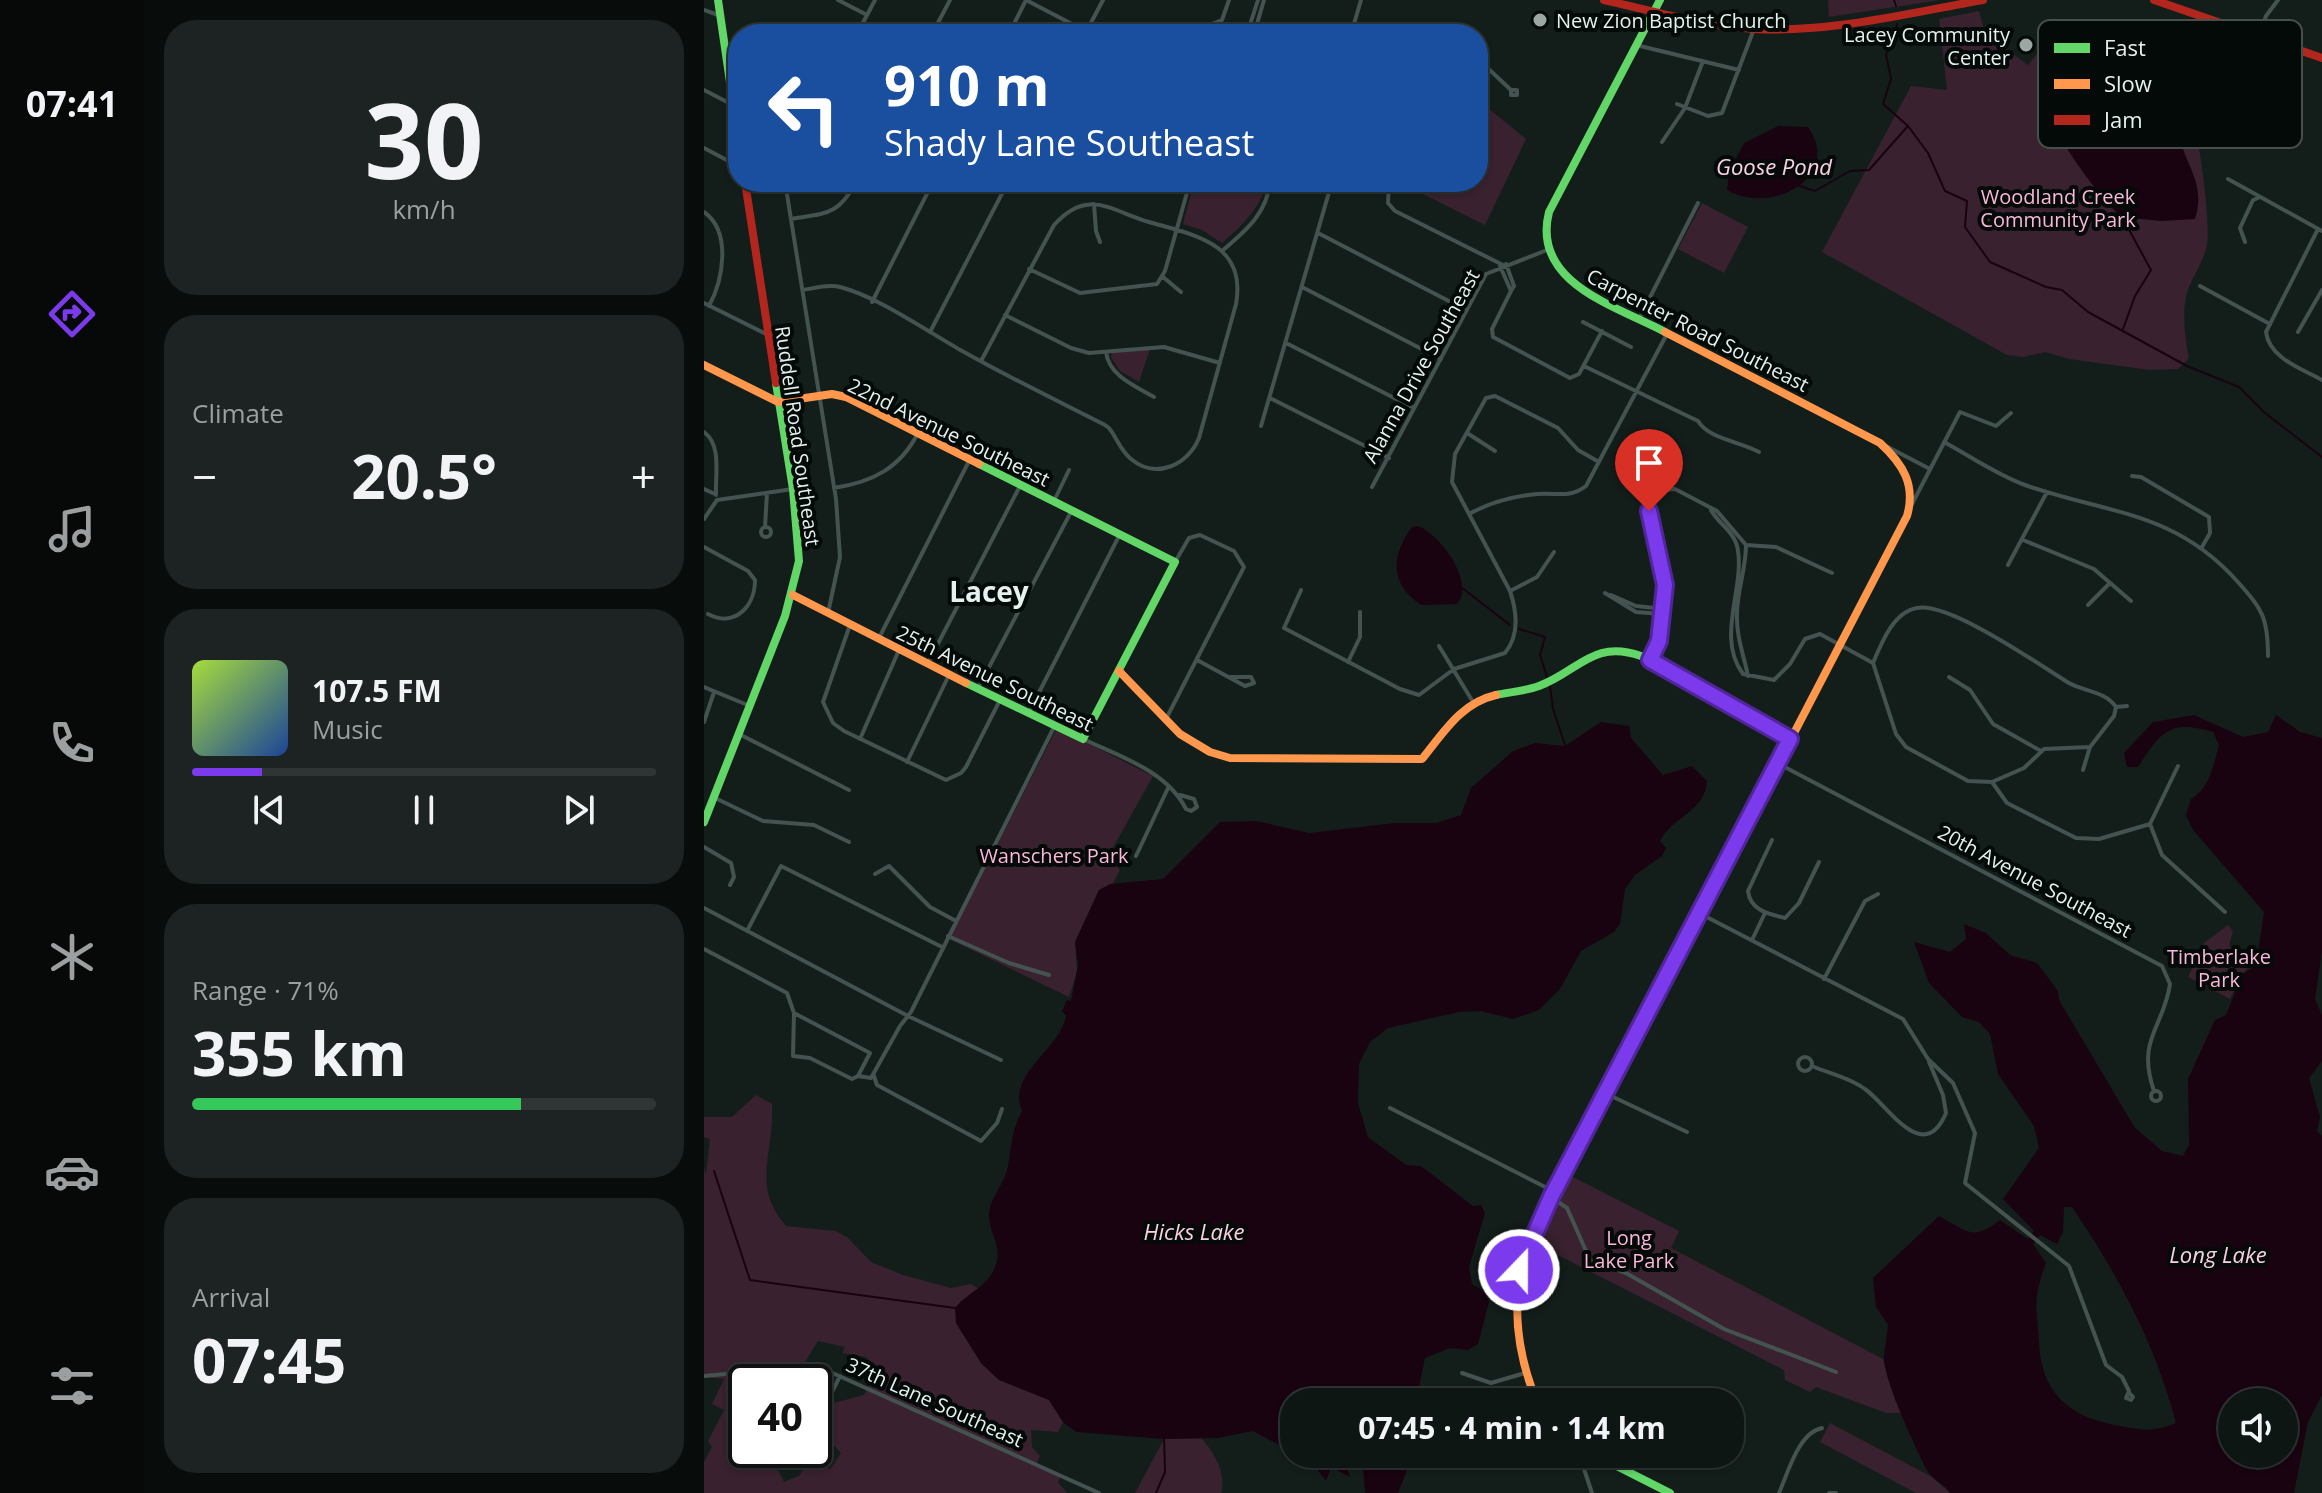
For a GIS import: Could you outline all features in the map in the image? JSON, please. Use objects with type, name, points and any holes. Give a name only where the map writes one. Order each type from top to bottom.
[{"type":"street","points":[[718,0],[728,75]]},
{"type":"street","points":[[838,0],[867,15]]},
{"type":"street","points":[[862,24],[875,0]]},
{"type":"street","points":[[937,24],[950,0]]},
{"type":"street","points":[[1014,24],[1026,0],[1071,24]]},
{"type":"street","points":[[1092,24],[1103,0]]},
{"type":"street","points":[[1212,24],[1222,20],[1229,0]]},
{"type":"street","points":[[1250,24],[1258,0]]},
{"type":"street","points":[[1257,24],[1264,0]]},
{"type":"street","points":[[1354,24],[1361,0]]},
{"type":"street","points":[[1604,0],[1754,29],[1824,26],[1983,0]]},
{"type":"street","points":[[1547,250],[1545,234],[1549,212],[1660,0]]},
{"type":"street","points":[[2154,0],[2178,4],[2218,20]]},
{"type":"street","points":[[2265,20],[2278,0]]},
{"type":"street","points":[[704,10],[718,15]]},
{"type":"street","points":[[1677,104],[1708,116],[1722,113],[1754,29]]},
{"type":"street","points":[[1636,45],[1739,70]]},
{"type":"street","points":[[2302,51],[2322,58]]},
{"type":"street","points":[[1662,142],[1685,108],[1703,61]]},
{"type":"street","points":[[1488,68],[1511,90]]},
{"type":"street","points":[[704,90],[728,102]]},
{"type":"street","points":[[704,148],[728,161]]},
{"type":"street","points":[[2228,179],[2320,230],[2269,323],[2269,346],[2322,380]]},
{"type":"street","name":"Ruddell Road Southeast","points":[[704,822],[793,595],[800,546],[747,192]]},
{"type":"street","points":[[787,192],[834,488],[840,557],[828,613]]},
{"type":"street","points":[[791,219],[836,210],[850,192]]},
{"type":"street","points":[[872,302],[928,192]]},
{"type":"street","points":[[930,332],[1003,192]]},
{"type":"street","points":[[1029,269],[1080,293],[1145,288],[1157,284],[1163,277],[1187,192]]},
{"type":"street","points":[[1222,251],[1257,219],[1269,192]]},
{"type":"street","points":[[1261,426],[1329,192]]},
{"type":"street","points":[[1389,192],[1388,203],[1395,211],[1503,265],[1511,291],[1492,329],[1493,337],[1570,378],[1577,377],[1602,331]]},
{"type":"street","points":[[2245,242],[2240,234],[2242,221],[2253,200],[2260,198]]},
{"type":"street","points":[[1640,317],[1698,203]]},
{"type":"street","points":[[803,290],[835,285],[872,302],[981,361],[1109,428],[1123,452],[1141,466],[1166,469],[1192,451],[1238,294],[1234,268],[1222,251],[1206,239],[1109,206],[1094,204],[1071,210],[1060,218],[1029,269],[981,361]]},
{"type":"street","points":[[1094,204],[1100,242]]},
{"type":"street","points":[[704,212],[710,216],[717,234],[723,264],[707,305],[768,335]]},
{"type":"street","points":[[1318,233],[1466,310]]},
{"type":"street","points":[[707,235],[717,234]]},
{"type":"street","name":"Alanna Drive Southeast","points":[[1372,487],[1486,274],[1547,250]]},
{"type":"street","name":"Carpenter Road Southeast","points":[[1547,250],[1558,270],[1575,285],[1930,469]]},
{"type":"street","points":[[1163,277],[1181,292]]},
{"type":"street","points":[[2200,286],[2269,323]]},
{"type":"street","points":[[1302,287],[1441,359]]},
{"type":"street","points":[[2298,332],[2322,290]]},
{"type":"street","points":[[2315,298],[2322,302]]},
{"type":"street","points":[[1005,315],[1071,348],[1106,352],[1164,347],[1220,363]]},
{"type":"street","points":[[1583,322],[1631,347]]},
{"type":"street","points":[[1469,514],[1485,505],[1534,494],[1571,495],[1590,481],[1668,332]]},
{"type":"street","points":[[1286,343],[1414,408]]},
{"type":"street","points":[[1106,352],[1107,363],[1115,372],[1154,397]]},
{"type":"street","points":[[704,365],[778,402]]},
{"type":"street","points":[[1584,366],[1635,393],[1687,415],[1723,439],[1736,439],[1759,452]]},
{"type":"street","name":"22nd Avenue Southeast","points":[[778,402],[819,396],[846,397],[1175,562]]},
{"type":"street","points":[[1301,590],[1284,628],[1419,695],[1454,669],[1508,649],[1516,623],[1510,591],[1454,490],[1452,475],[1455,454],[1486,398],[1495,396],[1558,428],[1578,450],[1599,462]]},
{"type":"street","points":[[1270,398],[1389,458]]},
{"type":"street","points":[[1531,1388],[1525,1373],[1518,1325],[1519,1270],[1553,1195],[1960,412],[1996,426],[2011,413]]},
{"type":"street","points":[[704,432],[713,441],[715,450],[717,498],[704,519]]},
{"type":"street","points":[[834,488],[879,476],[910,449],[918,433]]},
{"type":"street","points":[[1467,433],[1495,451]]},
{"type":"street","points":[[1944,442],[2022,484],[2140,517],[2202,547],[2264,614],[2268,656]]},
{"type":"street","name":"Carpenter Road Southeast","points":[[1880,443],[1906,470],[1911,488],[1909,510]]},
{"type":"street","points":[[879,639],[970,459]]},
{"type":"street","points":[[1054,501],[1069,470]]},
{"type":"street","points":[[2132,476],[2141,477],[2209,517],[2210,533],[2202,547]]},
{"type":"street","points":[[928,664],[1021,484]]},
{"type":"street","points":[[704,489],[717,498],[793,489]]},
{"type":"street","points":[[1647,659],[1660,632],[1665,585],[1649,536],[1652,530],[1649,504],[1666,489],[1683,492],[1710,508],[1740,534],[1746,545],[1737,612],[1743,663],[1748,676]]},
{"type":"street","points":[[2008,565],[2047,492]]},
{"type":"street","points":[[765,527],[767,493]]},
{"type":"street","points":[[1710,508],[1731,533],[1738,549],[1731,620],[1737,664],[1748,676],[1774,680],[1781,677],[1805,639],[1820,634],[1873,663],[1896,734],[1906,747],[1968,781],[1992,782],[2024,768],[2041,751]]},
{"type":"street","points":[[977,689],[1072,510]]},
{"type":"street","points":[[1028,714],[1120,534]]},
{"type":"street","points":[[1083,739],[1175,562],[1195,535],[1215,541],[1240,556],[1243,569],[1165,721]]},
{"type":"street","points":[[2023,540],[2094,569],[2131,601]]},
{"type":"street","points":[[1746,545],[1776,547],[1832,573]]},
{"type":"street","points":[[704,547],[748,571],[755,580],[755,589],[744,610],[724,620],[708,614]]},
{"type":"street","points":[[1510,591],[1537,577],[1554,552]]},
{"type":"street","points":[[2088,605],[2110,583]]},
{"type":"street","points":[[1605,593],[1636,606],[1663,612],[1636,612],[1605,593]]},
{"type":"street","name":"25th Avenue Southeast","points":[[793,595],[1165,780],[1180,795],[1194,799],[1197,807],[1191,811],[1186,809],[1180,795]]},
{"type":"street","points":[[1873,663],[1899,617],[1916,608],[1936,609],[2036,661],[2077,687],[2111,700],[2116,707],[2114,716],[2090,747],[2083,770]]},
{"type":"street","points":[[1348,662],[1360,637],[1360,612]]},
{"type":"street","points":[[850,625],[823,702],[833,723],[860,739],[946,780],[961,773],[1000,700]]},
{"type":"street","points":[[1439,646],[1473,702]]},
{"type":"street","points":[[1119,671],[1140,688],[1165,721],[1199,745],[1230,758],[1417,760],[1425,756],[1460,712],[1473,702],[1539,686],[1599,652],[1621,649],[1647,659],[1790,739]]},
{"type":"street","points":[[860,739],[899,650]]},
{"type":"street","points":[[1197,660],[1245,686],[1254,683],[1251,677],[1229,677]]},
{"type":"street","points":[[907,762],[949,675]]},
{"type":"street","points":[[1949,677],[1970,690],[1993,724],[2041,751],[2090,747]]},
{"type":"street","points":[[704,687],[751,706]]},
{"type":"street","points":[[704,722],[714,692]]},
{"type":"street","points":[[2116,707],[2127,706]]},
{"type":"street","points":[[858,1076],[869,1079],[874,1076],[908,1016],[1054,727]]},
{"type":"street","points":[[739,734],[849,790]]},
{"type":"street","name":"20th Avenue Southeast","points":[[1777,763],[2162,966],[2170,984],[2150,1037],[2149,1072],[2154,1091]]},
{"type":"street","points":[[2178,766],[2150,824],[2162,855],[2225,912]]},
{"type":"street","points":[[1992,782],[2007,803],[2076,838],[2099,839],[2150,824]]},
{"type":"street","points":[[1136,856],[1169,786]]},
{"type":"street","points":[[715,798],[763,821],[814,825],[849,842]]},
{"type":"street","points":[[1772,840],[1746,898],[1765,913],[1785,920],[1799,903],[1819,862]]},
{"type":"street","points":[[704,847],[731,863],[734,877],[730,885]]},
{"type":"street","points":[[747,931],[781,866],[943,947]]},
{"type":"street","points":[[875,874],[889,866],[930,907],[956,921]]},
{"type":"street","points":[[1824,979],[1865,901],[1878,894]]},
{"type":"street","points":[[704,908],[908,1016],[1001,1060]]},
{"type":"street","points":[[1698,913],[1903,1019],[1928,1059],[1943,1095],[1946,1113],[1937,1127],[1918,1134],[1911,1133],[1898,1124],[1884,1105],[1856,1083],[1812,1066]]},
{"type":"street","points":[[1752,941],[1765,913]]},
{"type":"street","points":[[948,936],[1009,963],[1049,975]]},
{"type":"street","points":[[704,949],[780,986],[789,996],[794,1013],[793,1056],[810,1058],[852,1079],[858,1076],[870,1053],[794,1013]]},
{"type":"street","points":[[1928,1059],[1953,1083],[1975,1133],[1965,1183],[2069,1266],[2106,1365],[2122,1377],[2129,1393]]},
{"type":"street","points":[[874,1076],[877,1085],[981,1141],[997,1123],[1002,1109]]},
{"type":"street","points":[[1605,1093],[1687,1132]]},
{"type":"street","points":[[1390,1108],[1553,1195],[1567,1208],[1590,1260],[1626,1273],[1724,1329],[1836,1372]]},
{"type":"street","points":[[1462,1373],[1491,1383],[1525,1373]]},
{"type":"street","name":"37th Lane Southeast","points":[[704,1376],[728,1374]]},
{"type":"street","name":"37th Lane Southeast","points":[[832,1374],[1099,1493]]},
{"type":"street","points":[[832,1392],[840,1376]]},
{"type":"street","points":[[1779,1493],[1804,1441],[1814,1430],[1822,1428]]},
{"type":"street","points":[[1584,1468],[1592,1493]]},
{"type":"street","points":[[1621,1468],[1670,1493]]},
{"type":"street","points":[[1829,1493],[1836,1493]]},
{"type":"green space","points":[[1828,0],[1940,0],[1829,17]]},
{"type":"green space","name":"Woodland Creek Community Park","points":[[1979,11],[1988,44],[2002,46],[2028,65],[2038,52],[2038,148],[2198,148],[2207,244],[2188,290],[2185,306],[2189,358],[2178,369],[2150,370],[2069,359],[2045,352],[2023,357],[2007,355],[1822,252],[1911,86],[1947,90],[1939,19]]},
{"type":"green space","points":[[1488,108],[1526,139],[1485,225],[1419,192],[1488,192]]},
{"type":"green space","points":[[1191,192],[1264,192],[1243,223],[1222,243],[1202,230],[1183,224]]},
{"type":"green space","points":[[1702,203],[1748,227],[1724,273],[1678,249]]},
{"type":"green space","points":[[1150,349],[1139,382],[1120,371],[1111,357],[1112,353]]},
{"type":"green space","name":"Wanschers Park","points":[[1057,728],[1153,776],[1110,853],[1120,870],[1112,885],[1099,890],[1075,942],[1077,972],[1069,997],[949,939]]},
{"type":"green space","name":"Timberlake Park","points":[[2228,925],[2233,931],[2229,946],[2256,958],[2240,977],[2230,999],[2188,977],[2204,943]]},
{"type":"green space","points":[[756,1095],[772,1104],[767,1183],[775,1211],[786,1226],[835,1231],[847,1237],[871,1262],[903,1275],[951,1288],[971,1284],[979,1289],[960,1302],[956,1323],[981,1363],[999,1380],[1049,1400],[1063,1422],[1058,1432],[1031,1430],[1032,1447],[1040,1456],[1036,1465],[1061,1476],[1058,1482],[1067,1493],[704,1493],[704,1462],[712,1447],[708,1441],[724,1410],[712,1404],[724,1379],[704,1377],[704,1168],[706,1174],[710,1139],[704,1137],[704,1117],[732,1117]]},
{"type":"green space","name":"Long Lake Park","points":[[1567,1174],[1679,1231],[1671,1248],[1883,1359],[1895,1400],[1903,1413],[1886,1413],[1816,1387],[1810,1392],[1785,1380],[1784,1370],[1532,1242]]},
{"type":"green space","points":[[1830,1423],[1932,1477],[1950,1493],[1916,1493],[1820,1442]]},
{"type":"green space","points":[[1201,1438],[1218,1464],[1222,1478],[1221,1493],[1135,1493],[1164,1439]]},
{"type":"water","name":"Goose Pond","points":[[1778,126],[1808,127],[1816,145],[1816,161],[1810,175],[1798,187],[1764,198],[1745,197],[1727,190],[1729,172],[1744,143]]},
{"type":"water","points":[[2067,148],[2183,148],[2198,192],[2195,219],[2161,221],[2121,217]]},
{"type":"water","points":[[1418,526],[1445,549],[1459,572],[1462,595],[1457,604],[1421,605],[1403,588],[1397,559],[1412,527]]},
{"type":"water","name":"Long Lake","points":[[2194,715],[2243,737],[2268,732],[2276,715],[2300,732],[2322,738],[2322,951],[2315,999],[2322,1015],[2322,1061],[2309,1078],[2320,1117],[2317,1131],[2322,1136],[2322,1395],[2308,1422],[2294,1493],[1950,1493],[1928,1472],[1894,1396],[1884,1356],[1888,1325],[1876,1307],[1873,1278],[1939,1216],[1970,1232],[1983,1231],[2000,1220],[2028,1239],[2034,1231],[2003,1199],[2039,1148],[2034,1126],[1998,1074],[1990,1034],[1979,1022],[1962,1017],[1929,983],[1914,942],[1950,952],[1966,939],[1964,924],[1986,933],[2010,955],[2037,963],[2058,991],[2059,1000],[2135,1128],[2162,1151],[2183,1156],[2189,1145],[2188,1079],[2215,1020],[2226,1015],[2242,974],[2256,966],[2264,912],[2193,830],[2186,815],[2191,799],[2203,789],[2213,768],[2219,745],[2213,732],[2176,728],[2160,737],[2138,767],[2127,767],[2124,753],[2153,722]],"holes":[[[2064,1207],[2072,1207],[2133,1310],[2158,1366],[2176,1423],[2146,1430],[2098,1421],[2070,1408],[2051,1387],[2041,1359],[2037,1310],[2037,1295],[2046,1263],[2033,1244],[2040,1235],[2057,1244],[2063,1232]]]},
{"type":"water","name":"Hicks Lake","points":[[1601,722],[1629,726],[1631,738],[1663,775],[1692,766],[1707,781],[1705,791],[1695,807],[1673,825],[1660,841],[1666,848],[1662,856],[1635,875],[1625,889],[1620,924],[1614,932],[1581,951],[1560,989],[1539,1010],[1513,1019],[1481,1011],[1459,1012],[1388,1028],[1370,1042],[1359,1064],[1358,1103],[1368,1137],[1406,1165],[1421,1166],[1473,1206],[1481,1205],[1485,1213],[1469,1267],[1472,1284],[1485,1292],[1489,1302],[1478,1344],[1468,1350],[1450,1348],[1425,1358],[1419,1388],[1280,1388],[1280,1445],[1253,1431],[1218,1438],[1164,1439],[1076,1432],[1063,1422],[1049,1400],[999,1380],[981,1363],[956,1323],[955,1308],[989,1278],[996,1264],[997,1251],[990,1210],[1007,1170],[1013,1134],[1022,1111],[1019,1098],[1021,1085],[1062,1028],[1066,1016],[1062,1011],[1067,1000],[1071,1001],[1078,965],[1075,942],[1099,890],[1110,884],[1163,879],[1220,822],[1256,821],[1309,833],[1395,823],[1436,823],[1461,815],[1471,788],[1513,751],[1535,743],[1565,746]]},
{"type":"water","points":[[1331,1468],[1326,1481],[1317,1469]]},
{"type":"water","points":[[1333,1468],[1355,1468],[1348,1470],[1350,1477]]},
{"type":"water","points":[[1363,1468],[1408,1468],[1398,1493],[1365,1493]]},
{"type":"waterway","points":[[1894,0],[1896,6]]},
{"type":"waterway","points":[[1897,24],[1893,44],[1886,54],[1891,79],[1883,104],[1908,126],[1928,153],[1945,191],[1967,201],[1965,227],[1990,262],[2046,287],[2062,290],[2088,312],[2187,366],[2239,387],[2265,413],[2322,457]]},
{"type":"waterway","points":[[1799,186],[1815,191],[1850,171],[1869,170],[1907,127]]},
{"type":"waterway","points":[[2121,215],[2151,270],[2135,296],[2123,329]]},
{"type":"waterway","points":[[1461,587],[1510,625]]},
{"type":"waterway","points":[[1519,629],[1545,637],[1540,655],[1547,677]]},
{"type":"waterway","points":[[1550,685],[1553,709],[1565,745]]},
{"type":"waterway","points":[[714,1171],[750,1280],[955,1308]]},
{"type":"waterway","points":[[1156,1493],[1165,1472],[1164,1436]]},
{"type":"traffic: fast","points":[[718,0],[728,68]]},
{"type":"traffic: fast","points":[[1660,0],[1549,212],[1547,236],[1553,257],[1565,274],[1582,289],[1665,332]]},
{"type":"traffic: fast","points":[[704,822],[785,616],[799,561],[793,489],[776,383]]},
{"type":"traffic: fast","points":[[966,683],[1083,739],[1175,562],[979,464]]},
{"type":"traffic: fast","points":[[1496,695],[1539,686],[1598,654],[1624,652],[1641,656],[1790,739]]},
{"type":"traffic: fast","points":[[1606,1094],[1780,760]]},
{"type":"traffic: fast","points":[[1621,1468],[1670,1493]]},
{"type":"traffic: slow","points":[[1665,332],[1880,443],[1906,476],[1910,494],[1907,516],[1780,760]]},
{"type":"traffic: slow","points":[[704,365],[778,402],[832,394],[846,397],[979,464]]},
{"type":"traffic: slow","points":[[793,595],[966,683]]},
{"type":"traffic: slow","points":[[1119,671],[1180,734],[1210,752],[1230,758],[1422,759],[1463,712],[1496,695]]},
{"type":"traffic: slow","points":[[1532,1388],[1520,1346],[1517,1308],[1525,1250],[1606,1094]]},
{"type":"traffic: jam","points":[[1604,0],[1678,18],[1754,29],[1812,28],[1869,21],[1983,0]]},
{"type":"traffic: jam","points":[[2154,0],[2212,20]]},
{"type":"traffic: jam","points":[[2302,51],[2322,58]]},
{"type":"traffic: jam","points":[[747,192],[776,383]]},
{"type":"place","name":"New Zion Baptist Church","points":[[1540,20]]},
{"type":"place","name":"Lacey Community Center","points":[[2026,45]]},
{"type":"district","name":"Lacey","points":[[989,591]]},
{"type":"route","points":[[1519,1270],[1525,1250],[1551,1197],[1790,739],[1650,660],[1659,641],[1665,585],[1659,561],[1661,556],[1648,519],[1649,511]]}]
